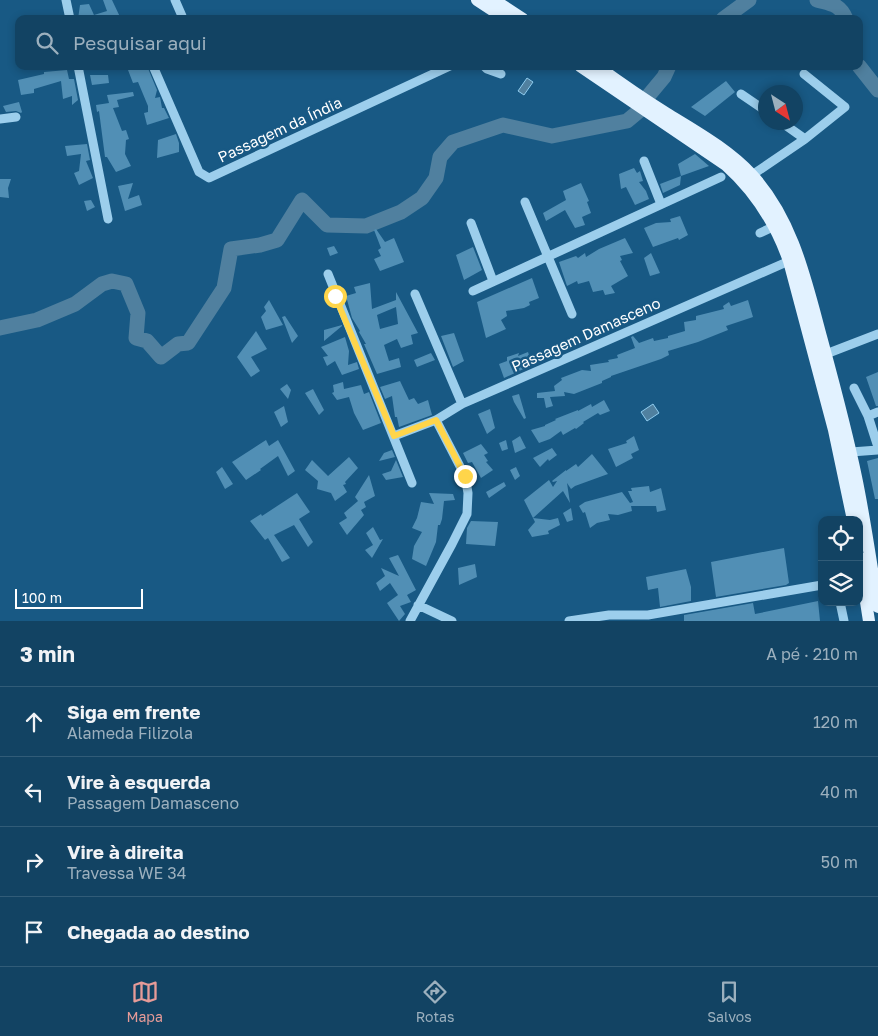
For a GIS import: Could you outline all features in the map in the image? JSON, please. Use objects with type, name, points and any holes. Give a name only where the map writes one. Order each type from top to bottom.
[{"type":"main road","points":[[477,0],[500,15]]},
{"type":"main road","points":[[494,0],[517,15]]},
{"type":"main road","points":[[587,70],[653,111],[726,165],[746,185],[775,226],[789,261],[834,430],[852,516]]},
{"type":"main road","points":[[602,70],[635,99]]},
{"type":"main road","points":[[653,111],[724,151],[752,175],[776,208],[793,242],[799,257],[840,404],[851,452],[878,607]]},
{"type":"main road","points":[[863,589],[869,621]]},
{"type":"street","points":[[66,0],[69,15]]},
{"type":"street","points":[[175,0],[182,15]]},
{"type":"street","points":[[79,70],[108,219]]},
{"type":"street","name":"Passagem da Índia","points":[[155,70],[199,172],[209,178],[441,70]]},
{"type":"street","points":[[487,70],[501,74]]},
{"type":"street","points":[[752,175],[805,139],[845,107],[804,74]]},
{"type":"street","points":[[742,94],[758,106]]},
{"type":"street","points":[[0,119],[16,117]]},
{"type":"street","points":[[792,130],[805,139]]},
{"type":"street","points":[[644,162],[661,204]]},
{"type":"street","points":[[473,291],[721,177]]},
{"type":"street","points":[[525,202],[572,314]]},
{"type":"street","points":[[471,223],[493,281]]},
{"type":"street","points":[[760,233],[775,226]]},
{"type":"street","name":"Passagem Damasceno","points":[[394,436],[436,420],[462,404],[789,261]]},
{"type":"street","points":[[328,274],[335,296],[412,483]]},
{"type":"street","points":[[415,294],[462,404]]},
{"type":"street","points":[[826,354],[878,334]]},
{"type":"street","points":[[851,452],[878,448],[868,416],[854,388]]},
{"type":"street","points":[[868,416],[878,412]]},
{"type":"street","points":[[410,621],[467,514],[468,493],[465,476],[436,420]]},
{"type":"street","points":[[569,621],[609,615],[648,615],[818,586]]},
{"type":"street","points":[[418,605],[452,621]]},
{"type":"street","points":[[841,606],[844,621]]},
{"type":"water","points":[[527,78],[533,82],[524,95],[518,91]]},
{"type":"water","points":[[653,404],[659,413],[647,421],[641,412]]},
{"type":"building","points":[[103,0],[112,0],[119,15],[94,15],[107,11]]},
{"type":"building","points":[[89,4],[94,15],[79,15],[80,5]]},
{"type":"building","points":[[67,70],[69,79],[74,79],[78,100],[72,105],[72,96],[63,99],[61,81],[34,89],[34,93],[21,95],[18,80],[44,74],[44,72]]},
{"type":"building","points":[[128,70],[149,70],[157,90],[155,98],[160,97],[162,108],[164,108],[169,118],[147,125],[144,113],[148,112],[148,106],[138,82],[133,83]]},
{"type":"building","points":[[90,75],[108,75],[109,83],[92,85]]},
{"type":"building","points":[[726,81],[735,92],[705,116],[691,107]]},
{"type":"building","points":[[133,92],[134,96],[117,100],[119,107],[113,108],[122,131],[126,130],[129,139],[126,140],[125,154],[131,166],[116,172],[107,157],[105,157],[99,111],[97,112],[96,105],[109,103],[107,95]]},
{"type":"building","points":[[19,102],[21,113],[16,111],[6,112],[3,106]]},
{"type":"building","points":[[176,134],[179,152],[157,158],[158,140]]},
{"type":"building","points":[[87,144],[90,160],[86,161],[93,178],[79,185],[74,173],[79,171],[81,154],[67,156],[65,146]]},
{"type":"building","points":[[695,154],[709,166],[681,176],[678,164]]},
{"type":"building","points":[[634,168],[637,173],[640,171],[643,181],[639,182],[649,199],[635,205],[626,187],[621,189],[619,174]]},
{"type":"building","points":[[681,176],[680,185],[663,193],[660,184]]},
{"type":"building","points":[[0,179],[11,179],[8,188],[9,198],[0,197]]},
{"type":"building","points":[[133,183],[128,199],[139,195],[142,205],[125,211],[118,186]]},
{"type":"building","points":[[581,183],[589,201],[587,202],[591,213],[582,217],[585,225],[575,228],[565,210],[546,221],[543,213],[566,200],[563,191]]},
{"type":"building","points":[[91,200],[95,207],[87,211],[84,201]]},
{"type":"building","points":[[680,216],[688,235],[679,240],[678,238],[653,247],[644,228],[656,223],[671,222],[670,219]]},
{"type":"building","points":[[376,229],[385,242],[394,238],[404,262],[380,271],[374,259],[381,256],[378,250],[381,248],[374,230]]},
{"type":"building","points":[[625,238],[633,253],[620,256],[622,260],[620,261],[628,276],[611,286],[615,293],[605,295],[603,290],[593,292],[589,281],[578,284],[577,281],[567,286],[559,262],[576,256],[578,258],[585,253],[586,257]]},
{"type":"building","points":[[334,246],[338,253],[330,256],[327,248]]},
{"type":"building","points":[[473,247],[482,270],[464,280],[456,255]]},
{"type":"building","points":[[651,253],[660,273],[650,276],[644,258]]},
{"type":"building","points":[[532,278],[539,298],[529,302],[530,305],[524,308],[506,311],[507,316],[501,320],[506,329],[486,338],[477,302]]},
{"type":"building","points":[[370,283],[372,309],[396,300],[396,292],[418,333],[411,335],[413,344],[401,348],[397,339],[384,345],[389,361],[399,358],[401,367],[377,374],[364,344],[366,344],[352,318],[346,296],[356,293],[354,287]],"holes":[[[396,307],[398,324],[380,329],[377,315]]]},
{"type":"building","points":[[269,300],[283,325],[266,330],[261,317],[266,311],[264,307]]},
{"type":"building","points":[[748,300],[753,317],[726,326],[728,330],[668,351],[669,355],[661,359],[611,376],[602,381],[602,383],[574,394],[564,392],[565,396],[550,397],[553,406],[546,408],[544,398],[537,398],[537,393],[555,391],[554,386],[562,380],[561,378],[582,370],[591,371],[590,365],[609,362],[608,360],[618,358],[617,355],[635,348],[631,337],[633,336],[639,343],[653,338],[654,341],[668,338],[668,336],[685,331],[684,322],[696,320],[696,316],[724,309],[723,306],[729,302],[731,306]]},
{"type":"building","points":[[285,316],[298,336],[292,343],[282,317]]},
{"type":"building","points":[[342,326],[324,341],[324,330]]},
{"type":"building","points":[[256,331],[267,349],[251,357],[260,371],[251,377],[237,357]]},
{"type":"building","points":[[454,333],[464,361],[453,367],[441,336]]},
{"type":"building","points":[[345,337],[349,351],[348,365],[357,362],[359,369],[342,375],[335,361],[327,366],[323,357],[328,356],[321,347]]},
{"type":"building","points":[[528,352],[532,365],[504,378],[499,364],[507,361],[507,357],[519,353],[518,356]]},
{"type":"building","points":[[431,353],[435,360],[417,367],[414,360]]},
{"type":"building","points":[[878,372],[878,406],[876,406],[866,377]]},
{"type":"building","points":[[400,381],[409,400],[414,398],[418,404],[428,400],[432,415],[399,427],[397,417],[395,417],[392,396],[385,399],[380,387]]},
{"type":"building","points":[[343,382],[344,389],[361,385],[364,394],[369,392],[381,423],[363,430],[354,413],[349,397],[337,400],[332,393],[334,392],[333,385]]},
{"type":"building","points":[[287,384],[291,390],[288,399],[280,389]]},
{"type":"building","points":[[313,389],[324,410],[319,415],[305,393]]},
{"type":"building","points":[[519,394],[526,418],[524,419],[512,396]]},
{"type":"building","points":[[604,400],[610,411],[600,415],[598,413],[583,422],[576,429],[563,435],[561,431],[550,439],[539,443],[531,430],[545,426],[555,419],[591,404],[592,407]]},
{"type":"building","points":[[284,406],[288,422],[281,427],[274,412]]},
{"type":"building","points":[[490,409],[495,428],[487,434],[478,414]]},
{"type":"building","points":[[520,436],[526,448],[515,453],[512,441]]},
{"type":"building","points":[[634,436],[639,450],[631,454],[633,458],[616,467],[608,449],[627,443],[626,441]]},
{"type":"building","points":[[266,440],[269,446],[278,440],[295,471],[288,476],[278,456],[246,480],[232,462]]},
{"type":"building","points":[[506,440],[508,449],[502,451],[499,443]]},
{"type":"building","points":[[481,444],[488,453],[484,455],[488,461],[486,462],[493,470],[481,478],[472,462],[468,463],[463,453]]},
{"type":"building","points":[[552,448],[557,455],[549,461],[548,459],[540,467],[533,458]]},
{"type":"building","points":[[392,450],[395,457],[379,461],[384,453]]},
{"type":"building","points":[[592,454],[608,474],[571,489],[567,483],[570,503],[563,491],[533,518],[524,500],[549,480],[553,487],[557,481],[552,481],[576,464],[578,467]]},
{"type":"building","points":[[349,457],[358,468],[345,482],[346,484],[343,485],[347,492],[335,501],[331,493],[317,489],[318,481],[305,470],[312,460],[328,476]]},
{"type":"building","points":[[878,458],[878,499],[875,499],[867,461]]},
{"type":"building","points":[[396,460],[403,477],[386,480],[382,474],[391,471]]},
{"type":"building","points":[[222,467],[233,484],[225,489],[216,472]]},
{"type":"building","points":[[516,467],[520,476],[515,480],[510,470]]},
{"type":"building","points":[[369,475],[375,496],[364,502],[366,507],[361,510],[364,515],[347,535],[339,523],[347,518],[344,513],[358,501],[355,497]]},
{"type":"building","points":[[504,482],[506,486],[489,498],[486,492]]},
{"type":"building","points":[[649,486],[650,492],[661,488],[666,510],[657,512],[656,506],[631,506],[632,511],[618,515],[608,514],[610,520],[597,523],[590,528],[585,512],[583,513],[579,506],[585,502],[622,492],[630,503],[633,502],[628,491],[632,491],[631,488]]},
{"type":"building","points":[[297,493],[310,512],[299,519],[313,542],[308,547],[294,525],[274,535],[290,558],[282,562],[268,538],[265,540],[250,521],[261,514],[262,516]]},
{"type":"building","points":[[429,493],[453,494],[455,500],[444,501],[436,542],[426,566],[412,559],[414,546],[422,532],[412,528],[421,502],[434,504]]},
{"type":"building","points":[[571,508],[573,520],[567,522],[563,513]]},
{"type":"building","points":[[533,518],[550,520],[558,518],[560,525],[548,531],[549,534],[532,537],[528,530],[535,522]]},
{"type":"building","points":[[471,521],[498,522],[495,546],[466,544],[467,528]]},
{"type":"building","points":[[373,527],[380,540],[383,539],[372,558],[365,550],[373,545],[366,533]]},
{"type":"building","points":[[784,548],[789,583],[716,597],[711,562]]},
{"type":"building","points":[[398,555],[416,590],[407,595],[411,602],[400,606],[405,614],[399,621],[387,603],[398,595],[390,583],[380,591],[376,583],[385,576],[381,568],[399,576],[389,558]]},
{"type":"building","points":[[475,564],[477,577],[459,585],[458,568]]},
{"type":"building","points":[[686,569],[691,587],[691,601],[660,607],[658,588],[648,590],[646,577]]},
{"type":"building","points":[[818,601],[820,621],[684,621],[684,615],[753,603],[755,614]]},
{"type":"waterway","points":[[728,15],[749,0]]},
{"type":"waterway","points":[[817,0],[838,7],[844,15]]},
{"type":"waterway","points":[[0,328],[37,320],[75,304],[102,284],[112,281],[126,284],[138,313],[136,338],[147,341],[161,357],[178,344],[188,343],[224,288],[231,249],[260,245],[277,240],[302,200],[327,225],[366,226],[401,212],[422,198],[436,178],[440,157],[453,142],[503,125],[552,136],[627,121],[639,111],[667,70]]},
{"type":"waterway","points":[[862,70],[878,90]]},
{"type":"route","points":[[335,296],[394,436],[436,420],[465,476]]}]
